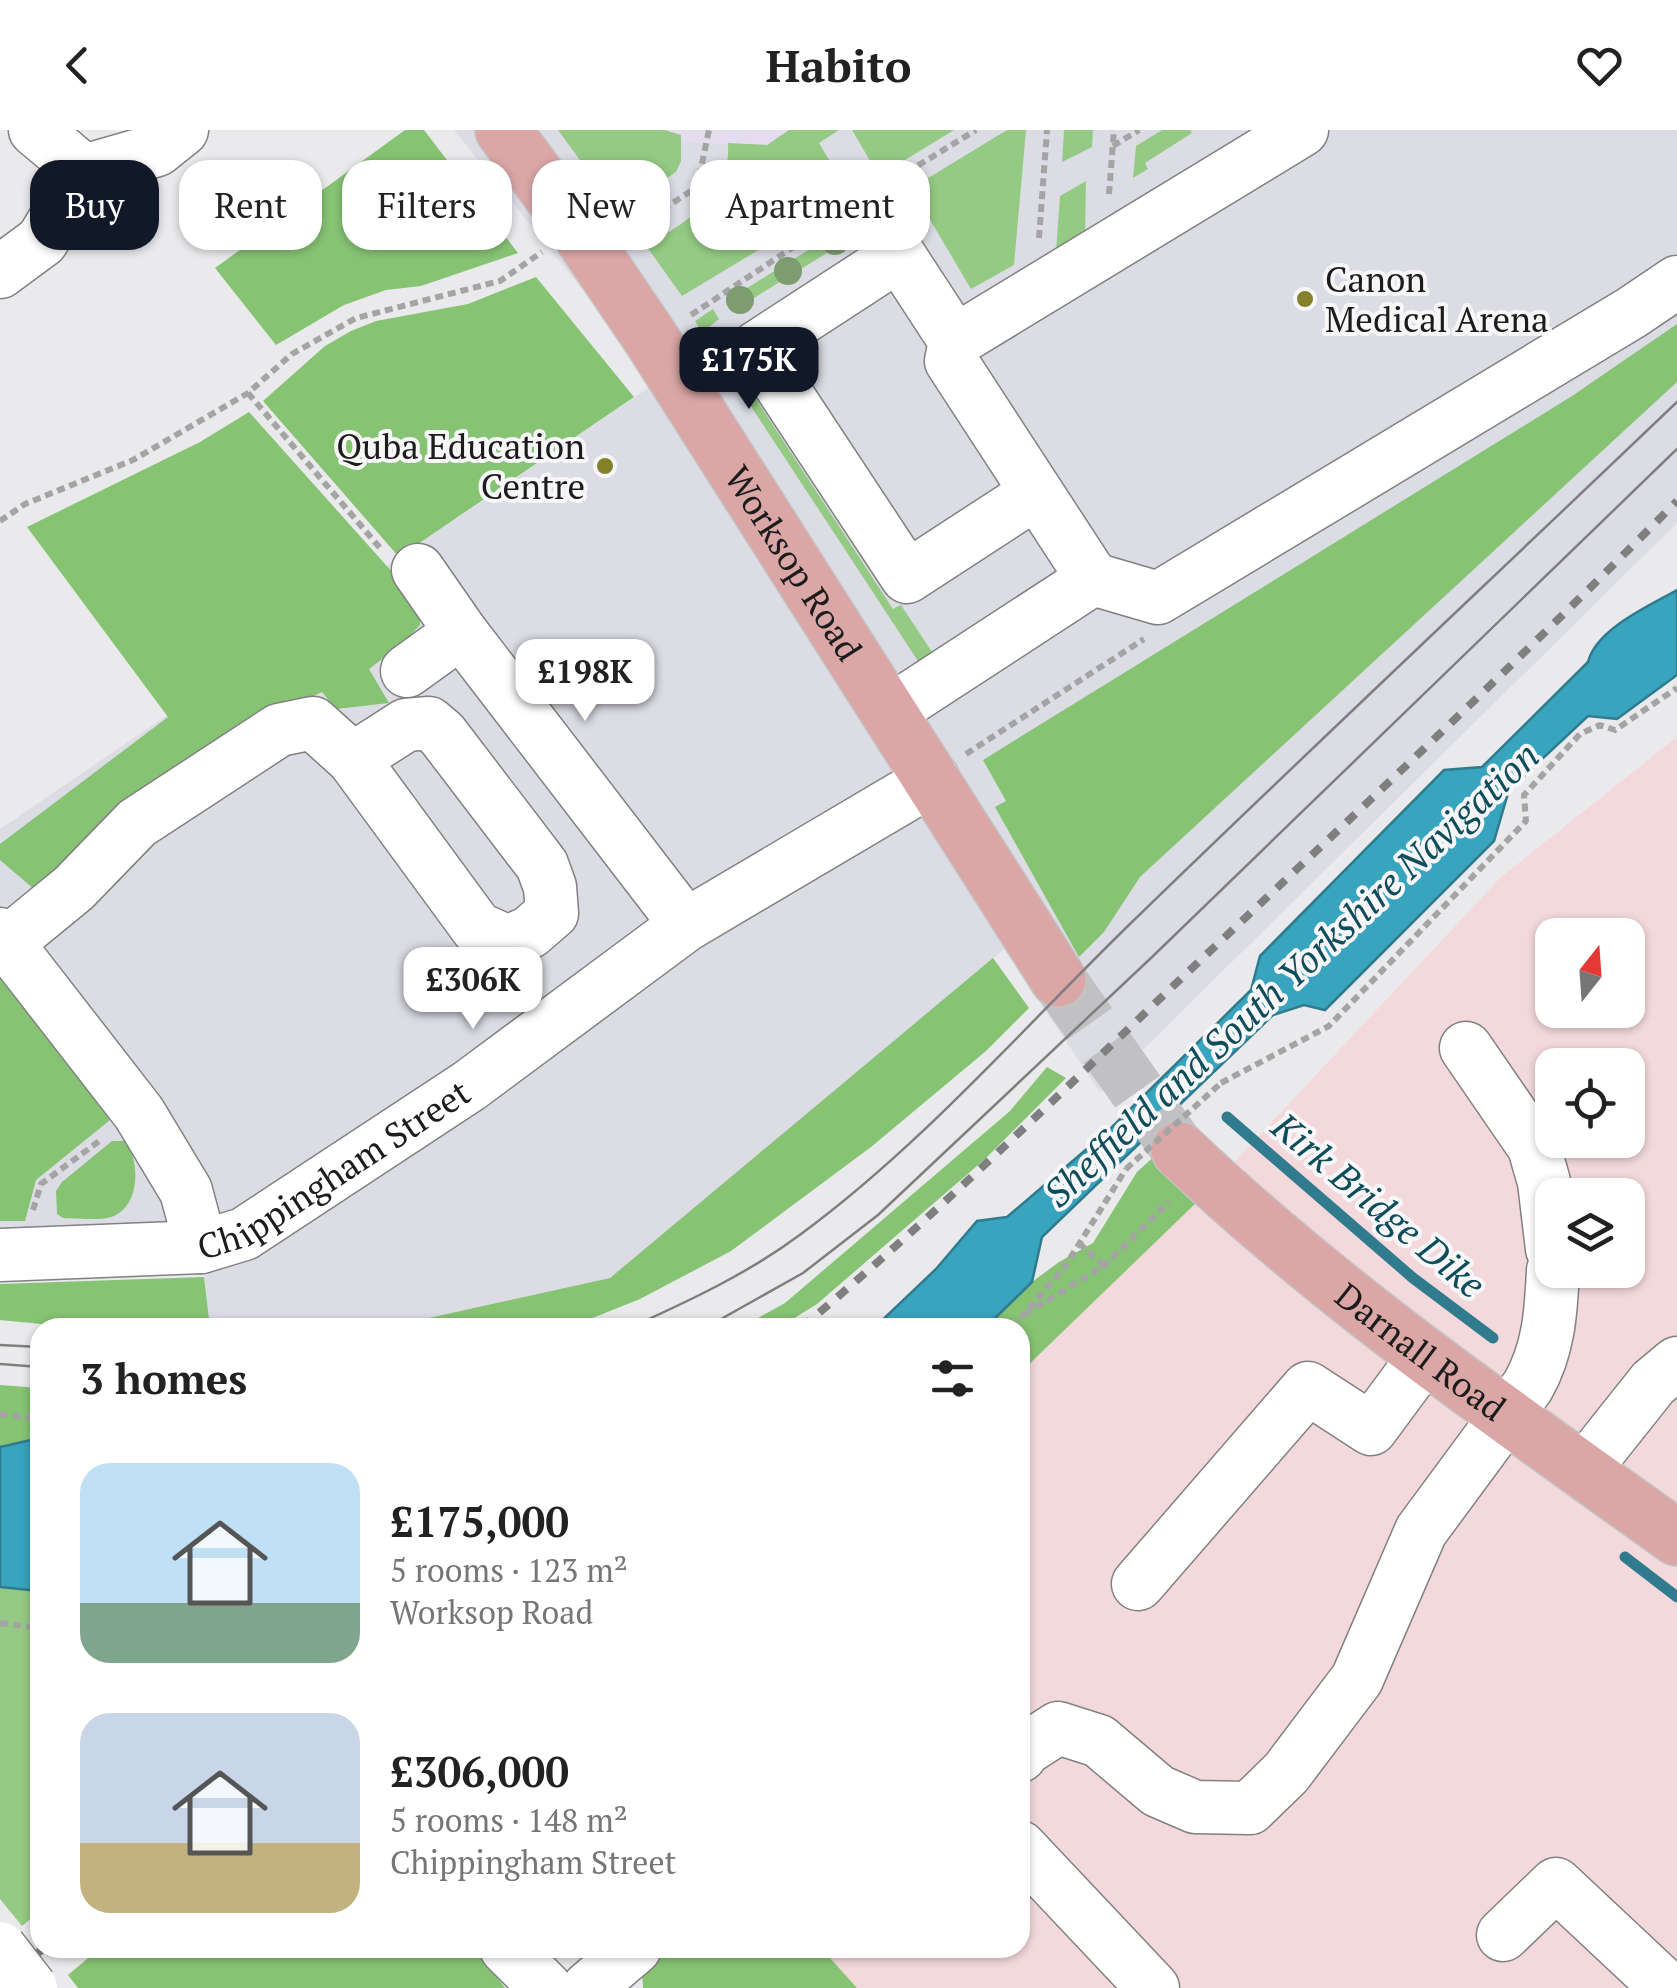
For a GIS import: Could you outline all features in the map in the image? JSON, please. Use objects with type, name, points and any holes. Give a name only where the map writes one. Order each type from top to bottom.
[{"type":"main road","name":"Worksop Road","points":[[502,130],[532,170]]},
{"type":"main road","name":"Worksop Road","points":[[591,250],[663,356],[912,747]]},
{"type":"main road","points":[[912,747],[1058,979]]},
{"type":"main road","name":"Darnall Road","points":[[1176,1173],[1268,1233],[1339,1292],[1677,1538]]},
{"type":"street","points":[[35,130],[71,160]]},
{"type":"street","points":[[122,160],[157,150],[182,130]]},
{"type":"street","points":[[955,341],[1302,130]]},
{"type":"street","points":[[0,272],[31,250]]},
{"type":"street","points":[[1036,493],[907,577],[756,348],[899,255],[955,341],[951,361],[1093,579],[1158,598],[1677,282]]},
{"type":"street","points":[[418,570],[460,632],[686,925]]},
{"type":"street","name":"Chippingham Street","points":[[10,1254],[201,1247],[244,1234],[469,1086],[686,925],[912,747],[1093,579]]},
{"type":"street","points":[[407,671],[460,632]]},
{"type":"street","points":[[201,1247],[186,1191],[138,1113],[3,938],[74,888],[137,823],[280,730],[312,723],[353,758]]},
{"type":"street","points":[[1466,1048],[1534,1148],[1543,1178]]},
{"type":"street","points":[[1030,1746],[1058,1728],[1099,1741],[1158,1790],[1195,1807],[1250,1808],[1286,1773],[1357,1678],[1422,1531],[1507,1417],[1542,1360],[1552,1288]]},
{"type":"street","points":[[1138,1584],[1308,1388],[1371,1429],[1425,1356]]},
{"type":"street","points":[[1583,1471],[1653,1383],[1677,1363]]},
{"type":"street","points":[[1030,1858],[1154,1988]]},
{"type":"street","points":[[1503,1934],[1556,1884],[1667,1988]]},
{"type":"street","points":[[0,1948],[31,1988]]},
{"type":"street","points":[[516,1958],[546,1988]]},
{"type":"street","points":[[588,1988],[624,1958]]},
{"type":"path","points":[[593,253],[697,187],[710,130]]},
{"type":"path","points":[[927,160],[976,130]]},
{"type":"path","points":[[1039,244],[1048,130]]},
{"type":"path","points":[[1104,250],[1114,130]]},
{"type":"path","points":[[1112,146],[1139,130]]},
{"type":"path","points":[[532,213],[522,220],[532,236]]},
{"type":"path","points":[[0,521],[26,504],[134,460],[248,393],[292,354],[356,318],[500,281],[541,250]]},
{"type":"path","points":[[248,393],[407,578],[418,570]]},
{"type":"path","points":[[1021,1318],[1064,1268],[1126,1168],[1220,1082],[1330,1026],[1526,821],[1524,796],[1580,734],[1600,725],[1615,730],[1677,688]]},
{"type":"path","points":[[10,1254],[41,1184],[138,1113]]},
{"type":"path","points":[[1025,1314],[1104,1266],[1176,1173]]},
{"type":"path","points":[[1079,1243],[1104,1266]]},
{"type":"path","points":[[0,1414],[30,1418]]},
{"type":"path","points":[[0,1624],[30,1627]]},
{"type":"shaded area","points":[[454,130],[1677,130],[1677,523],[1100,1092],[1004,949],[767,1156],[610,1278],[428,1318],[209,1318],[201,1247],[0,1255],[0,829],[657,382],[551,250],[670,250],[670,160],[532,160],[532,227],[512,202],[512,160],[478,160]]},
{"type":"shaded area","points":[[588,130],[789,130],[767,145],[595,140]]},
{"type":"shaded area","points":[[1677,737],[1677,1988],[857,1988],[830,1958],[1030,1958],[1030,1363],[1196,1203],[1501,877]]},
{"type":"green space","points":[[405,130],[424,130],[447,160],[364,160]]},
{"type":"green space","points":[[558,130],[665,130],[681,135],[681,161],[670,176],[670,160],[580,160]]},
{"type":"green space","points":[[789,130],[839,130],[819,143],[829,160],[727,160],[728,143],[767,145]]},
{"type":"green space","points":[[852,130],[954,130],[905,160],[870,160]]},
{"type":"green space","points":[[1007,130],[1026,130],[1014,265],[971,289],[930,220],[930,177]]},
{"type":"green space","points":[[1064,130],[1093,130],[1092,147],[1062,162]]},
{"type":"green space","points":[[1162,130],[1192,133],[1145,163],[1148,169],[1133,178],[1136,146]]},
{"type":"green space","points":[[342,176],[342,250],[512,250],[512,245],[518,253],[421,286],[386,290],[344,305],[276,345],[215,268],[240,250],[322,250],[322,190]]},
{"type":"green space","points":[[1086,181],[1085,237],[1056,252],[1060,196]]},
{"type":"green space","points":[[690,217],[690,250],[759,250],[682,296],[649,250],[670,250],[670,231]]},
{"type":"green space","points":[[808,250],[832,250],[733,311],[726,301]]},
{"type":"green space","points":[[536,277],[634,397],[399,557],[263,401],[325,346],[351,331],[376,321],[468,304]]},
{"type":"green space","points":[[713,309],[719,319],[709,327],[893,609],[901,605],[934,655],[920,664],[695,321]]},
{"type":"green space","points":[[1677,324],[1677,382],[1140,877],[1104,932],[1079,957],[995,807],[1006,801],[983,760],[1572,396]]},
{"type":"green space","points":[[249,412],[419,602],[420,625],[369,669],[389,703],[336,709],[322,692],[237,732],[35,890],[0,860],[0,844],[168,717],[27,527],[200,442]]},
{"type":"green space","points":[[993,958],[1029,1008],[986,1051],[871,1147],[731,1251],[640,1299],[592,1318],[429,1318],[610,1278]]},
{"type":"green space","points":[[0,974],[110,1120],[36,1180],[25,1221],[0,1221]]},
{"type":"green space","points":[[1047,1067],[1066,1078],[985,1159],[817,1304],[794,1318],[758,1318],[785,1303],[1010,1111]]},
{"type":"green space","points":[[112,1141],[125,1141],[134,1160],[135,1183],[128,1204],[106,1218],[63,1218],[57,1214],[56,1191],[62,1182]]},
{"type":"green space","points":[[1160,1151],[1196,1203],[1030,1363],[1030,1318],[996,1318],[1032,1282],[1093,1243],[1137,1172]]},
{"type":"green space","points":[[204,1277],[209,1318],[30,1318],[30,1323],[0,1320],[0,1284]]},
{"type":"green space","points":[[0,1385],[30,1387],[30,1440],[0,1447]]},
{"type":"green space","points":[[0,1587],[30,1590],[30,1919],[22,1926],[0,1899]]},
{"type":"green space","points":[[88,1958],[496,1958],[495,1974],[505,1988],[78,1988],[68,1975]]},
{"type":"green space","points":[[642,1958],[830,1958],[857,1988],[643,1988]]},
{"type":"water","name":"Sheffield and South Yorkshire Navigation","points":[[1677,590],[1677,675],[1617,719],[1588,716],[1509,790],[1494,841],[1325,1010],[1304,1005],[1273,1015],[1042,1237],[1032,1282],[995,1318],[884,1318],[936,1269],[977,1221],[1007,1217],[1109,1130],[1251,990],[1260,956],[1444,770],[1482,767],[1588,662],[1601,639]]},
{"type":"water","points":[[30,1440],[30,1590],[0,1587],[0,1447]]},
{"type":"waterway","name":"Kirk Bridge Dike","points":[[1227,1117],[1413,1278],[1493,1338]]},
{"type":"waterway","name":"Kirk Bridge Dike","points":[[1625,1557],[1677,1597]]},
{"type":"tunnel","points":[[1058,979],[1179,1150]]},
{"type":"tram line","points":[[651,1318],[761,1261],[801,1234],[888,1163],[1199,858],[1677,402]]},
{"type":"tram line","points":[[723,1318],[803,1273],[878,1215],[1151,958],[1677,449]]},
{"type":"tram line","points":[[0,1345],[30,1346]]},
{"type":"tram line","points":[[0,1364],[30,1366]]},
{"type":"railway","points":[[813,1318],[1058,1096],[1677,501]]},
{"type":"railway","points":[[0,1983],[31,1958]]},
{"type":"place","name":"Canon Medical Arena","points":[[1305,299]]},
{"type":"place","name":"Quba Education Centre","points":[[605,466]]}]
